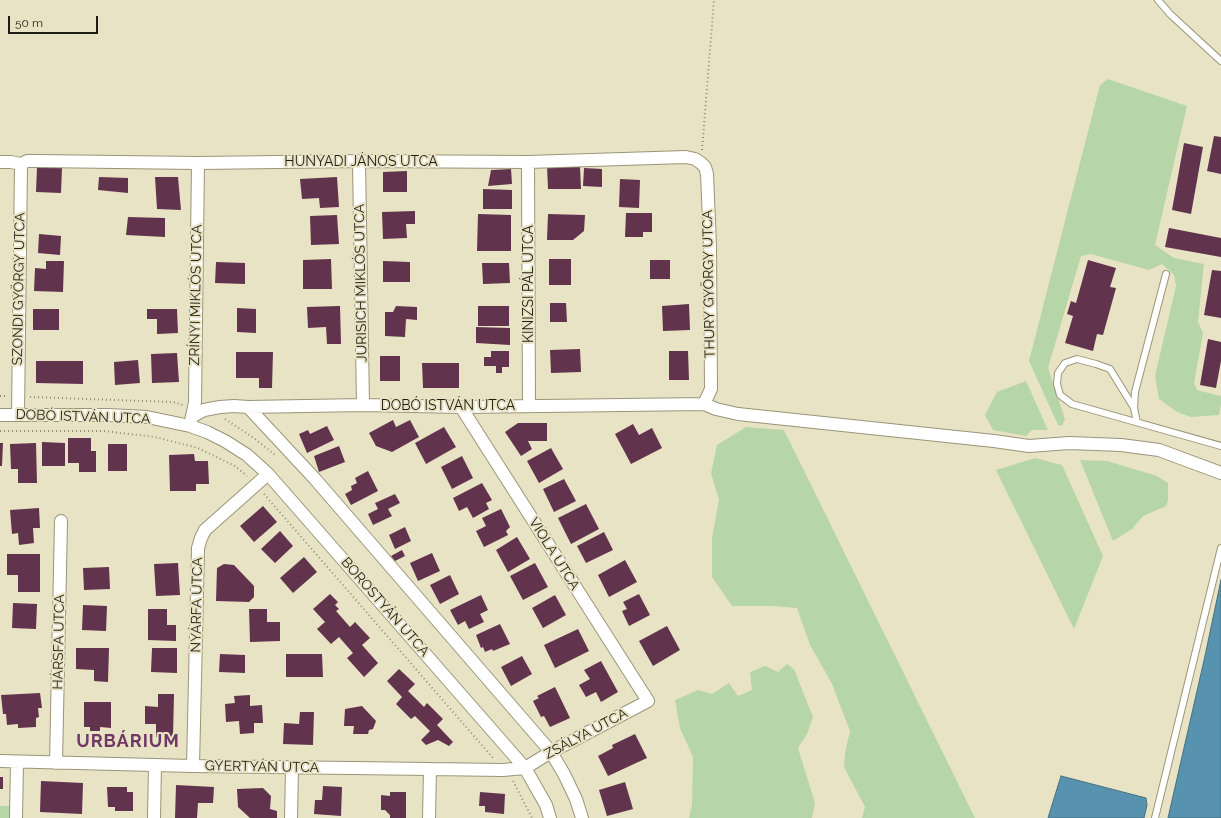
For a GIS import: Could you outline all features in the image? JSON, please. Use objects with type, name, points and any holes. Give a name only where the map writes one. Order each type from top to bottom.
[{"type":"street","name":"HUNYADI JÁNOS UTCA","points":[[0,162],[21,164],[27,161],[198,163],[359,161],[528,162],[686,157],[695,159],[701,163]]},
{"type":"street","name":"JURISICH MIKLÓS UTCA","points":[[359,161],[363,405]]},
{"type":"street","name":"KINIZSI PÁL UTCA","points":[[528,162],[529,406]]},
{"type":"street","name":"ZRÍNYI MIKLÓS UTCA","points":[[191,421],[195,402],[198,163]]},
{"type":"street","name":"THURY GYÖRGY UTCA","points":[[701,163],[707,174],[710,246],[711,389],[708,399],[704,404]]},
{"type":"street","name":"SZONDI GYÖRGY UTCA","points":[[18,415],[21,164]]},
{"type":"street","name":"DOBÓ ISTVÁN UTCA","points":[[0,415],[108,415],[191,421],[204,410],[220,407],[363,405],[461,407],[704,404],[716,409],[738,414],[1029,446],[1069,442],[1121,445],[1159,450],[1221,473]]},
{"type":"street","points":[[248,407],[315,479],[551,752],[573,793],[582,818]]},
{"type":"street","name":"VIOLA UTCA","points":[[461,407],[648,701]]},
{"type":"street","name":"BOROSTYÁN UTCA","points":[[191,421],[247,455],[268,474],[525,768],[546,805],[550,818]]},
{"type":"street","name":"NYÁRFA UTCA","points":[[194,766],[198,548],[205,530],[268,474]]},
{"type":"street","name":"HÁRSFA UTCA","points":[[56,763],[61,521]]},
{"type":"street","name":"ZSÁLYA UTCA","points":[[525,768],[551,752],[648,701]]},
{"type":"street","name":"GYERTYÁN UTCA","points":[[0,762],[503,770],[525,768]]},
{"type":"street","points":[[16,818],[17,762]]},
{"type":"street","points":[[154,818],[155,765]]},
{"type":"street","points":[[292,767],[292,818]]},
{"type":"street","points":[[429,818],[430,769]]},
{"type":"lane","points":[[1158,0],[1170,14],[1221,61]]},
{"type":"lane","points":[[1137,422],[1134,408],[1135,392],[1166,274]]},
{"type":"lane","points":[[1134,408],[1110,369],[1077,359],[1065,363],[1058,373],[1057,384],[1060,395],[1072,404],[1221,446]]},
{"type":"lane","points":[[1155,818],[1221,548]]},
{"type":"path","points":[[701,163],[714,0]]},
{"type":"path","points":[[0,431],[104,431],[155,437],[198,448],[240,470],[255,484],[516,784],[532,818]]},
{"type":"green space","points":[[1108,79],[1187,106],[1155,245],[1174,258],[1204,264],[1198,322],[1203,333],[1194,383],[1197,390],[1221,396],[1219,415],[1191,417],[1177,412],[1159,399],[1155,376],[1176,286],[1174,275],[1162,264],[1149,270],[1091,254],[1081,256],[1048,368],[1065,419],[1062,426],[1058,425],[1029,361],[1100,85]]},
{"type":"green space","points":[[1026,381],[1048,430],[1032,430],[1026,436],[993,430],[985,415],[997,392]]},
{"type":"green space","points":[[746,427],[784,430],[975,818],[862,818],[865,807],[844,767],[845,753],[850,731],[832,684],[810,645],[797,608],[772,606],[732,606],[712,577],[712,537],[719,500],[711,473],[717,445]]},
{"type":"green space","points":[[1035,458],[1062,465],[1103,556],[1074,629],[996,470]]},
{"type":"green space","points":[[1080,460],[1107,461],[1157,476],[1168,483],[1168,500],[1166,506],[1143,516],[1132,529],[1113,541]]},
{"type":"green space","points":[[787,664],[794,669],[813,717],[807,734],[798,748],[815,803],[812,818],[689,818],[692,805],[693,757],[680,728],[675,700],[698,690],[712,694],[729,683],[738,696],[752,690],[750,672],[765,666],[778,672]]},
{"type":"green space","points":[[0,806],[12,806],[12,818],[0,818]]},
{"type":"water","points":[[1221,580],[1221,818],[1168,818],[1205,656]]},
{"type":"water","points":[[1061,776],[1146,798],[1147,805],[1144,818],[1048,818]]},
{"type":"building","points":[[1214,136],[1221,137],[1221,174],[1207,171]]},
{"type":"building","points":[[1184,143],[1203,147],[1191,214],[1172,210]]},
{"type":"building","points":[[547,166],[580,166],[581,189],[548,189]]},
{"type":"building","points":[[37,167],[62,168],[61,193],[36,192]]},
{"type":"building","points":[[584,168],[602,169],[602,187],[583,186]]},
{"type":"building","points":[[511,169],[512,184],[488,186],[491,170]]},
{"type":"building","points":[[407,171],[407,192],[383,192],[383,172]]},
{"type":"building","points":[[99,177],[128,178],[128,193],[98,190]]},
{"type":"building","points":[[155,177],[178,177],[181,210],[157,209]]},
{"type":"building","points":[[337,177],[339,207],[320,208],[319,198],[302,199],[300,179]]},
{"type":"building","points":[[620,179],[640,180],[639,208],[619,207]]},
{"type":"building","points":[[483,189],[512,190],[512,209],[483,209]]},
{"type":"building","points":[[415,211],[415,224],[406,224],[407,238],[383,239],[382,212]]},
{"type":"building","points":[[626,213],[652,213],[652,232],[643,232],[643,237],[625,237]]},
{"type":"building","points":[[478,214],[511,215],[511,251],[477,251]]},
{"type":"building","points":[[548,214],[585,215],[584,231],[573,240],[547,240]]},
{"type":"building","points":[[337,215],[339,244],[311,245],[310,216]]},
{"type":"building","points":[[128,217],[165,218],[165,237],[126,235]]},
{"type":"building","points":[[1169,228],[1221,238],[1221,257],[1165,247]]},
{"type":"building","points":[[39,234],[61,236],[60,255],[38,253]]},
{"type":"building","points":[[331,259],[332,289],[303,289],[303,260]]},
{"type":"building","points":[[549,259],[571,259],[571,285],[549,285]]},
{"type":"building","points":[[650,260],[670,260],[670,279],[650,279]]},
{"type":"building","points":[[1088,260],[1116,268],[1110,287],[1116,288],[1103,335],[1097,334],[1093,351],[1065,343],[1073,316],[1067,314],[1071,301],[1076,303]]},
{"type":"building","points":[[46,261],[64,261],[63,292],[34,291],[35,268],[46,269]]},
{"type":"building","points":[[383,261],[410,262],[410,282],[383,282]]},
{"type":"building","points":[[216,262],[245,263],[245,284],[215,283]]},
{"type":"building","points":[[482,263],[509,263],[510,283],[483,284]]},
{"type":"building","points":[[1212,270],[1221,271],[1221,318],[1204,315]]},
{"type":"building","points":[[550,303],[566,303],[567,322],[550,322]]},
{"type":"building","points":[[689,304],[690,330],[663,331],[662,306]]},
{"type":"building","points":[[340,306],[341,344],[327,344],[326,327],[308,328],[307,307]]},
{"type":"building","points":[[396,306],[417,307],[417,320],[406,319],[405,337],[385,336],[385,312],[393,312]]},
{"type":"building","points":[[478,306],[509,306],[509,326],[478,326]]},
{"type":"building","points":[[237,308],[256,309],[256,333],[237,332]]},
{"type":"building","points":[[33,309],[59,309],[59,330],[33,330]]},
{"type":"building","points":[[147,309],[177,309],[178,333],[157,334],[157,319],[147,319]]},
{"type":"building","points":[[476,327],[510,328],[510,345],[476,343]]},
{"type":"building","points":[[1208,339],[1221,342],[1221,361],[1216,388],[1200,385]]},
{"type":"building","points":[[580,349],[581,372],[551,373],[550,350]]},
{"type":"building","points":[[491,351],[509,351],[509,367],[502,367],[502,373],[496,373],[496,366],[484,366],[484,357],[491,357]]},
{"type":"building","points":[[669,351],[688,351],[689,380],[669,380]]},
{"type":"building","points":[[236,352],[273,352],[272,388],[259,388],[259,378],[236,378]]},
{"type":"building","points":[[177,353],[179,382],[152,383],[151,354]]},
{"type":"building","points":[[380,356],[400,356],[400,381],[380,381]]},
{"type":"building","points":[[138,360],[140,383],[115,385],[114,362]]},
{"type":"building","points":[[36,361],[83,361],[83,384],[36,383]]},
{"type":"building","points":[[422,363],[459,363],[459,388],[423,388]]},
{"type":"building","points":[[393,420],[396,427],[410,420],[419,437],[392,452],[376,446],[369,433]]},
{"type":"building","points":[[518,423],[547,423],[547,441],[528,441],[532,449],[521,456],[505,432]]},
{"type":"building","points":[[633,424],[639,435],[652,428],[662,448],[631,464],[615,434]]},
{"type":"building","points":[[327,426],[334,440],[307,453],[299,434],[308,430],[310,434]]},
{"type":"building","points":[[444,427],[456,447],[426,464],[415,443]]},
{"type":"building","points":[[68,438],[91,438],[91,451],[96,451],[96,472],[79,472],[79,463],[68,463]]},
{"type":"building","points":[[42,442],[65,443],[65,466],[42,466]]},
{"type":"building","points":[[0,443],[3,443],[2,466],[0,466]]},
{"type":"building","points":[[36,443],[37,483],[18,483],[18,469],[11,469],[10,444]]},
{"type":"building","points":[[108,444],[127,444],[127,471],[108,471]]},
{"type":"building","points":[[339,446],[345,462],[319,472],[314,456]]},
{"type":"building","points":[[551,448],[563,469],[539,483],[527,461]]},
{"type":"building","points":[[194,454],[195,461],[208,461],[209,484],[196,484],[196,491],[170,491],[169,455]]},
{"type":"building","points":[[462,456],[473,478],[452,489],[441,467]]},
{"type":"building","points":[[368,471],[378,491],[351,505],[345,494],[352,490],[351,486],[357,483],[355,478]]},
{"type":"building","points":[[564,479],[576,501],[554,512],[543,489]]},
{"type":"building","points":[[482,483],[492,500],[486,503],[489,509],[473,518],[467,507],[459,511],[453,498]]},
{"type":"building","points":[[395,494],[400,503],[388,509],[392,516],[373,525],[368,514],[378,509],[375,503]]},
{"type":"building","points":[[586,504],[599,529],[571,544],[558,518]]},
{"type":"building","points":[[263,506],[277,522],[254,542],[240,526]]},
{"type":"building","points":[[39,508],[40,528],[33,528],[34,543],[19,545],[18,533],[12,534],[10,510]]},
{"type":"building","points":[[501,509],[510,527],[506,531],[508,535],[484,547],[476,531],[486,526],[482,518]]},
{"type":"building","points":[[405,527],[411,541],[395,549],[389,535]]},
{"type":"building","points":[[280,531],[293,546],[275,563],[261,549]]},
{"type":"building","points":[[604,532],[613,550],[586,563],[577,546]]},
{"type":"building","points":[[517,537],[530,559],[508,572],[496,550]]},
{"type":"building","points":[[402,550],[405,556],[395,561],[391,556]]},
{"type":"building","points":[[432,553],[440,571],[418,581],[410,563]]},
{"type":"building","points":[[7,554],[40,554],[40,592],[18,592],[18,575],[7,575]]},
{"type":"building","points":[[304,557],[317,572],[293,593],[280,578]]},
{"type":"building","points":[[625,560],[637,582],[609,597],[598,575]]},
{"type":"building","points":[[178,563],[180,595],[156,596],[154,564]]},
{"type":"building","points":[[535,563],[548,587],[523,600],[510,576]]},
{"type":"building","points":[[224,564],[234,565],[254,586],[254,597],[249,602],[216,601],[217,568]]},
{"type":"building","points":[[109,567],[110,589],[84,590],[83,568]]},
{"type":"building","points":[[450,575],[459,594],[440,604],[430,585]]},
{"type":"building","points":[[330,594],[338,602],[335,605],[339,609],[336,611],[350,627],[355,622],[370,638],[362,645],[378,663],[364,677],[347,658],[353,653],[339,637],[331,644],[317,629],[325,622],[313,609]]},
{"type":"building","points":[[639,594],[650,615],[629,626],[622,611],[627,609],[623,602]]},
{"type":"building","points":[[481,595],[488,610],[480,614],[484,622],[469,629],[465,621],[458,625],[450,610]]},
{"type":"building","points":[[555,595],[566,615],[543,628],[532,608]]},
{"type":"building","points":[[13,603],[37,604],[36,629],[12,628]]},
{"type":"building","points":[[83,605],[107,606],[106,631],[82,630]]},
{"type":"building","points":[[148,609],[167,609],[167,625],[176,625],[176,641],[148,640]]},
{"type":"building","points":[[249,609],[267,609],[267,622],[280,622],[280,641],[250,642]]},
{"type":"building","points":[[500,624],[510,644],[493,651],[492,649],[485,652],[483,647],[481,648],[476,635]]},
{"type":"building","points":[[667,626],[680,650],[653,666],[639,641]]},
{"type":"building","points":[[578,629],[589,651],[555,668],[544,645]]},
{"type":"building","points":[[76,648],[109,648],[108,682],[94,681],[94,670],[76,669]]},
{"type":"building","points":[[152,648],[177,648],[177,673],[151,672]]},
{"type":"building","points":[[220,654],[245,655],[245,673],[219,672]]},
{"type":"building","points":[[286,654],[322,654],[323,677],[286,677]]},
{"type":"building","points":[[522,656],[532,674],[511,686],[501,667]]},
{"type":"building","points":[[601,661],[618,692],[601,702],[596,692],[586,697],[579,685],[590,679],[584,670]]},
{"type":"building","points":[[399,669],[415,684],[408,691],[424,707],[427,703],[443,719],[437,725],[453,742],[449,746],[438,740],[426,745],[421,740],[430,731],[415,716],[411,719],[396,704],[402,697],[387,681]]},
{"type":"building","points":[[555,687],[570,718],[550,727],[544,716],[541,717],[533,701],[539,698],[537,696]]},
{"type":"building","points":[[40,693],[42,708],[38,708],[39,717],[36,718],[36,727],[18,728],[18,724],[7,725],[6,714],[3,714],[1,695]]},
{"type":"building","points":[[158,694],[174,694],[173,737],[156,737],[156,724],[145,724],[145,706],[158,707]]},
{"type":"building","points":[[250,695],[250,706],[262,705],[263,723],[254,723],[254,733],[240,734],[239,721],[226,722],[225,704],[235,703],[234,696]]},
{"type":"building","points":[[84,702],[111,702],[111,728],[100,727],[100,731],[90,731],[90,727],[84,727]]},
{"type":"building","points":[[362,706],[376,721],[373,729],[369,730],[368,734],[353,734],[354,726],[344,726],[345,709]]},
{"type":"building","points":[[300,712],[314,712],[313,745],[283,744],[284,723],[299,724]]},
{"type":"building","points":[[635,734],[647,758],[608,776],[598,756],[613,748],[612,745]]},
{"type":"building","points":[[0,777],[3,777],[3,789],[0,789]]},
{"type":"building","points":[[41,781],[83,783],[82,814],[40,812]]},
{"type":"building","points":[[625,782],[633,809],[607,816],[599,790]]},
{"type":"building","points":[[176,785],[214,787],[213,803],[198,803],[197,818],[175,818]]},
{"type":"building","points":[[323,786],[342,787],[341,816],[314,814],[315,800],[322,800]]},
{"type":"building","points":[[107,787],[127,787],[127,792],[133,792],[133,811],[115,811],[115,807],[108,807]]},
{"type":"building","points":[[263,788],[271,796],[270,809],[277,811],[277,818],[250,818],[238,807],[237,789]]},
{"type":"building","points":[[390,792],[406,792],[406,818],[390,818],[390,815],[385,810],[381,810],[381,795],[390,796]]},
{"type":"building","points":[[480,792],[505,794],[504,814],[485,812],[485,806],[479,806]]},
{"type":"district","name":"URBÁRIUM","points":[[128,742]]}]
